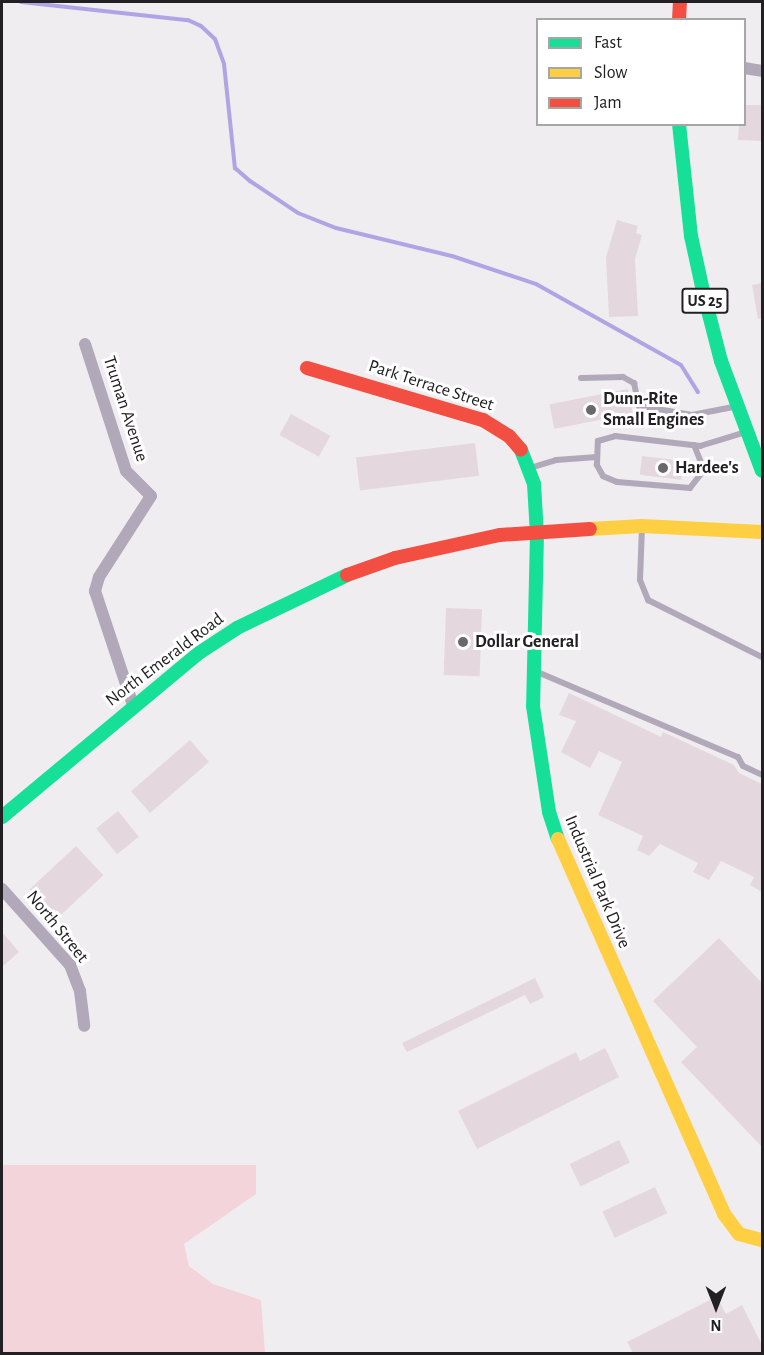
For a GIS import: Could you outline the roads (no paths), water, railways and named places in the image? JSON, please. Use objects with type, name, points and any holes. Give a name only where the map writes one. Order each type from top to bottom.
[{"type":"main road","points":[[679,18],[680,2]]},
{"type":"main road","name":"US 25","points":[[679,126],[692,236],[703,291],[737,407],[762,471]]},
{"type":"main road","name":"Park Terrace Street","points":[[307,368],[483,420],[518,444],[530,468],[537,534]]},
{"type":"main road","name":"North Emerald Road","points":[[2,818],[133,705],[237,628],[325,583],[436,548],[500,535],[642,526],[762,532]]},
{"type":"main road","name":"Industrial Park Drive","points":[[537,534],[532,670],[538,762],[556,837],[728,1220],[746,1238],[762,1240]]},
{"type":"street","points":[[746,68],[762,71]]},
{"type":"street","name":"Truman Avenue","points":[[85,344],[126,471],[151,496],[99,578],[95,591],[133,705]]},
{"type":"street","name":"North Street","points":[[2,889],[70,965],[80,991],[84,1026]]},
{"type":"lane","points":[[581,378],[623,377],[634,383],[639,406],[657,410],[692,415],[737,407]]},
{"type":"lane","points":[[694,445],[704,470],[690,488],[617,482],[599,471],[598,441],[615,436],[694,445],[747,432]]},
{"type":"lane","points":[[530,468],[556,460],[597,457]]},
{"type":"lane","points":[[642,526],[640,580],[648,600],[762,657]]},
{"type":"lane","points":[[532,670],[738,757],[743,766],[762,775]]},
{"type":"waterway","points":[[21,2],[188,20],[201,26],[215,39],[224,64],[235,168],[250,181],[298,213],[336,228],[452,256],[536,284],[681,365],[698,392]]},
{"type":"place","name":"Dunn-Rite Small Engines","points":[[591,410]]},
{"type":"place","name":"Hardee's","points":[[663,468]]},
{"type":"place","name":"Dollar General","points":[[463,642]]}]
